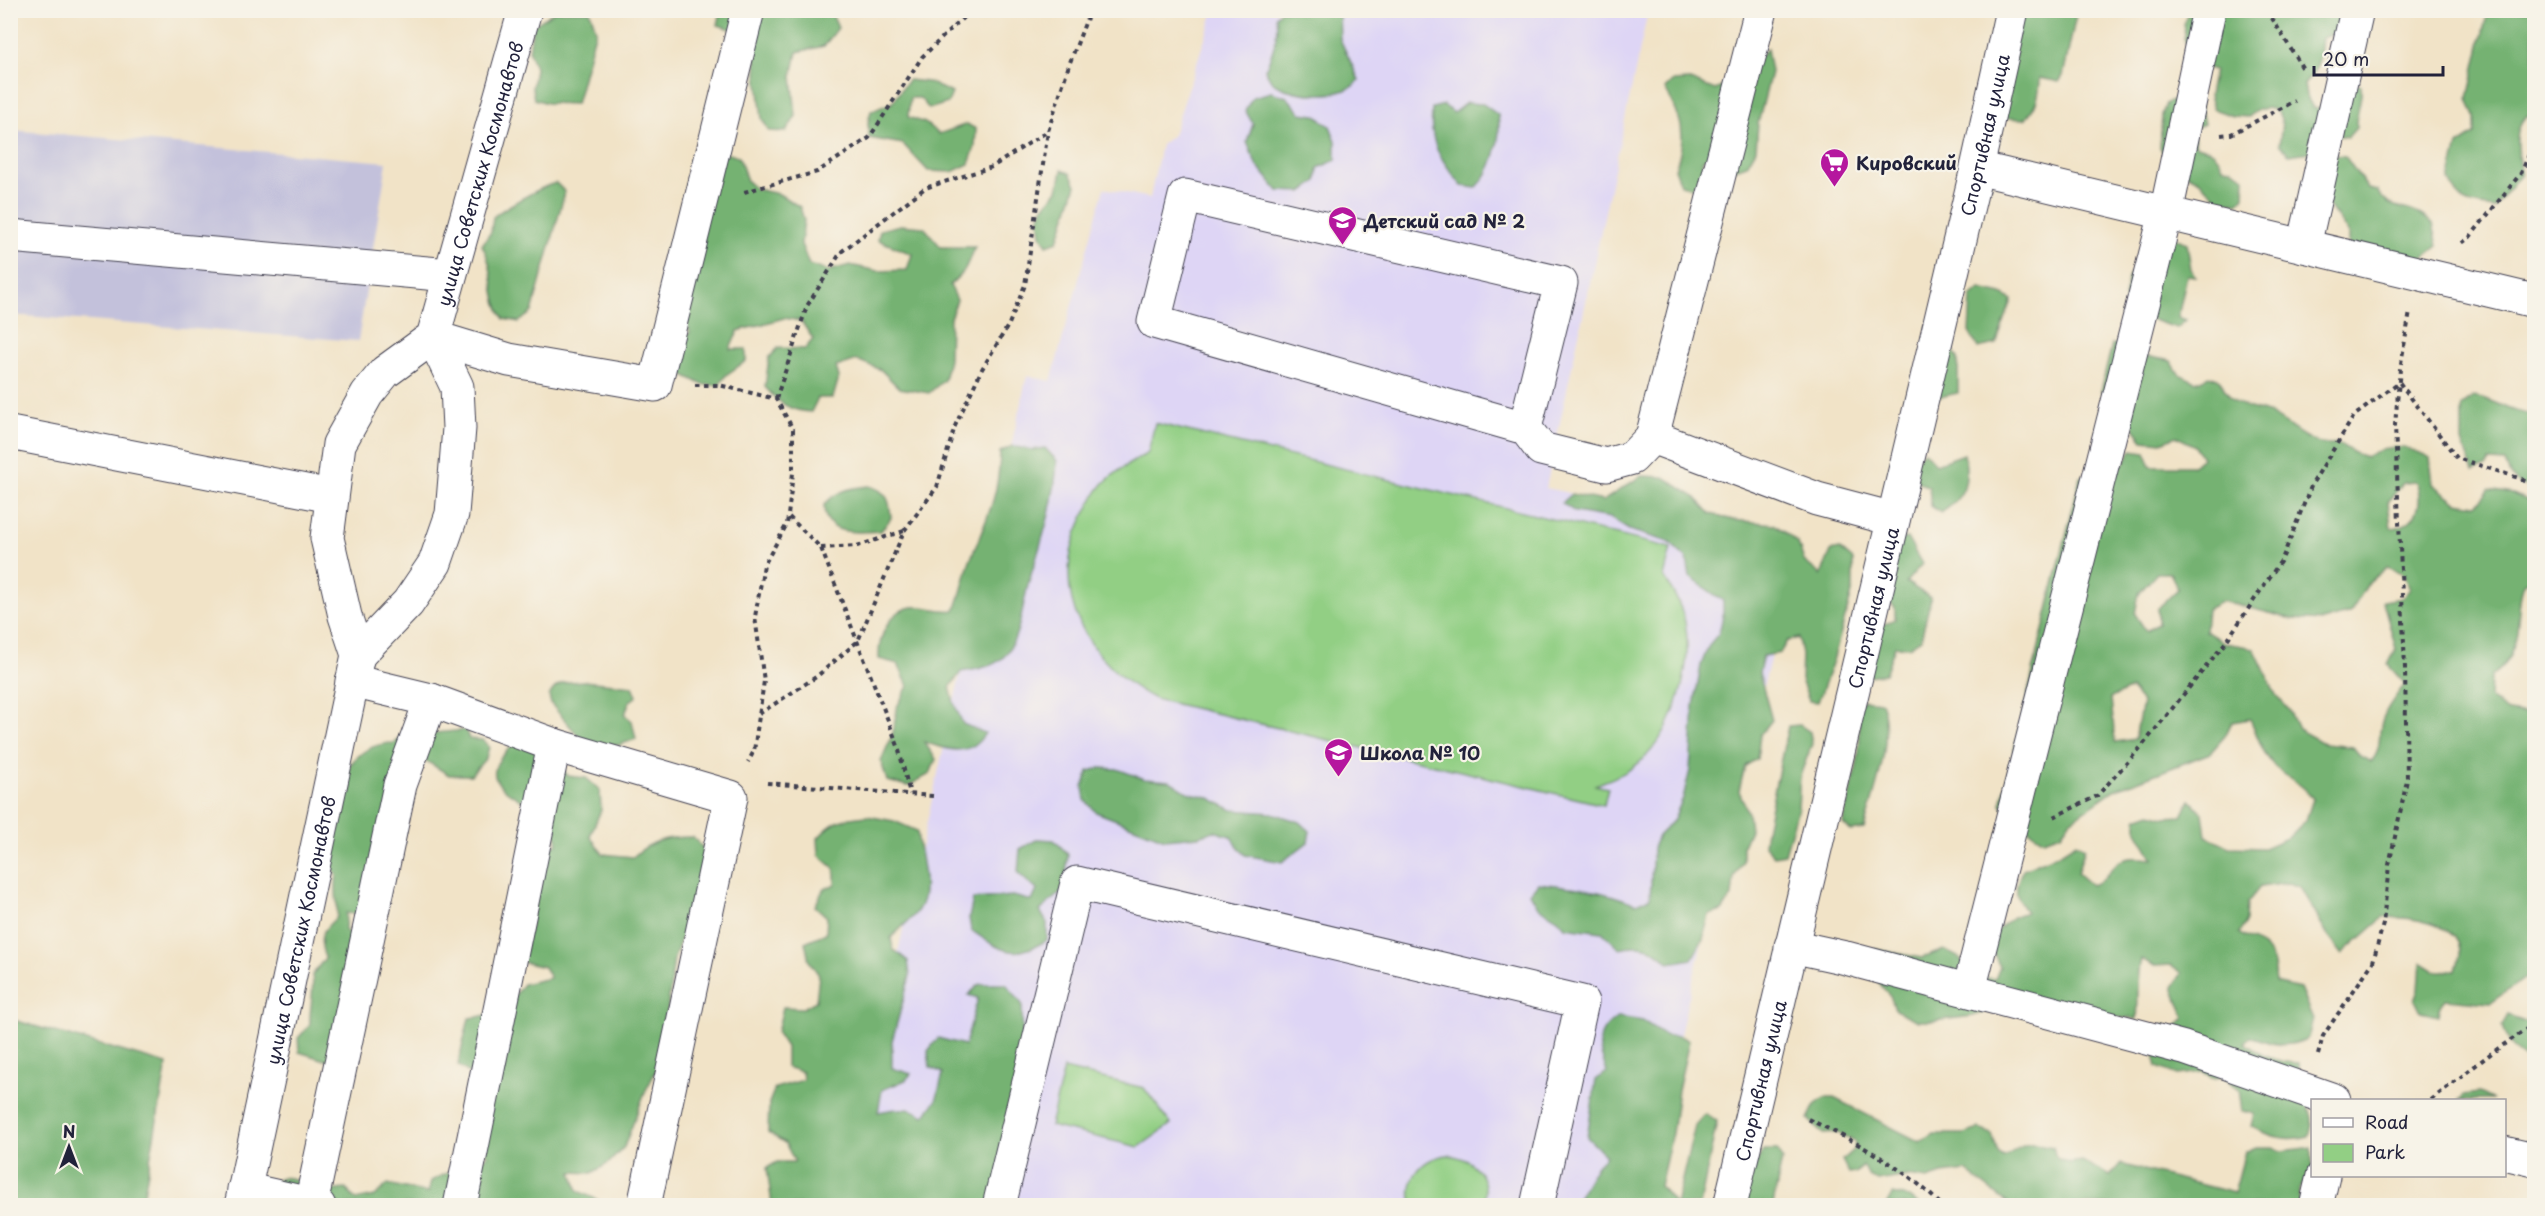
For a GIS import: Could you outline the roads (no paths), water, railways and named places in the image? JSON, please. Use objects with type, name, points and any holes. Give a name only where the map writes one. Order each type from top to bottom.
[{"type":"street","name":"улица Советских Космонавтов","points":[[433,337],[525,10]]},
{"type":"street","points":[[433,337],[509,360],[655,386],[748,10]]},
{"type":"street","points":[[1525,428],[1560,283],[1185,196],[1154,322],[1525,428],[1541,449],[1606,465],[1632,458],[1652,437],[1761,10]]},
{"type":"street","points":[[1969,990],[2166,213],[2209,10]]},
{"type":"street","points":[[2304,246],[2326,100],[2357,10]]},
{"type":"street","name":"Спортивная улица","points":[[1730,1206],[1977,168],[2007,12]]},
{"type":"street","points":[[1977,168],[2535,301]]},
{"type":"street","points":[[10,236],[450,275]]},
{"type":"street","points":[[355,668],[327,538],[339,444],[367,394],[385,372],[433,337]]},
{"type":"street","points":[[355,668],[413,595],[435,563],[452,514],[459,428],[458,387],[433,337]]},
{"type":"street","points":[[10,433],[331,496]]},
{"type":"street","points":[[1652,437],[1817,499],[1893,519]]},
{"type":"street","name":"улица Советских Космонавтов","points":[[243,1197],[355,668]]},
{"type":"street","points":[[355,668],[430,700],[554,745],[735,789],[644,1206]]},
{"type":"street","points":[[243,1197],[315,1205],[400,785],[430,700]]},
{"type":"street","points":[[460,1206],[554,745]]},
{"type":"street","points":[[999,1206],[1077,883],[1582,1002],[1537,1206]]},
{"type":"street","points":[[1791,946],[1846,958],[2184,1048],[2321,1096]]},
{"type":"street","points":[[2506,1153],[2535,1160]]},
{"type":"street","points":[[2316,1206],[2323,1177]]},
{"type":"place","name":"Кировский","points":[[1835,188]]},
{"type":"place","name":"Детский сад № 2","points":[[1343,246]]},
{"type":"place","name":"Школа № 10","points":[[1339,778]]}]
